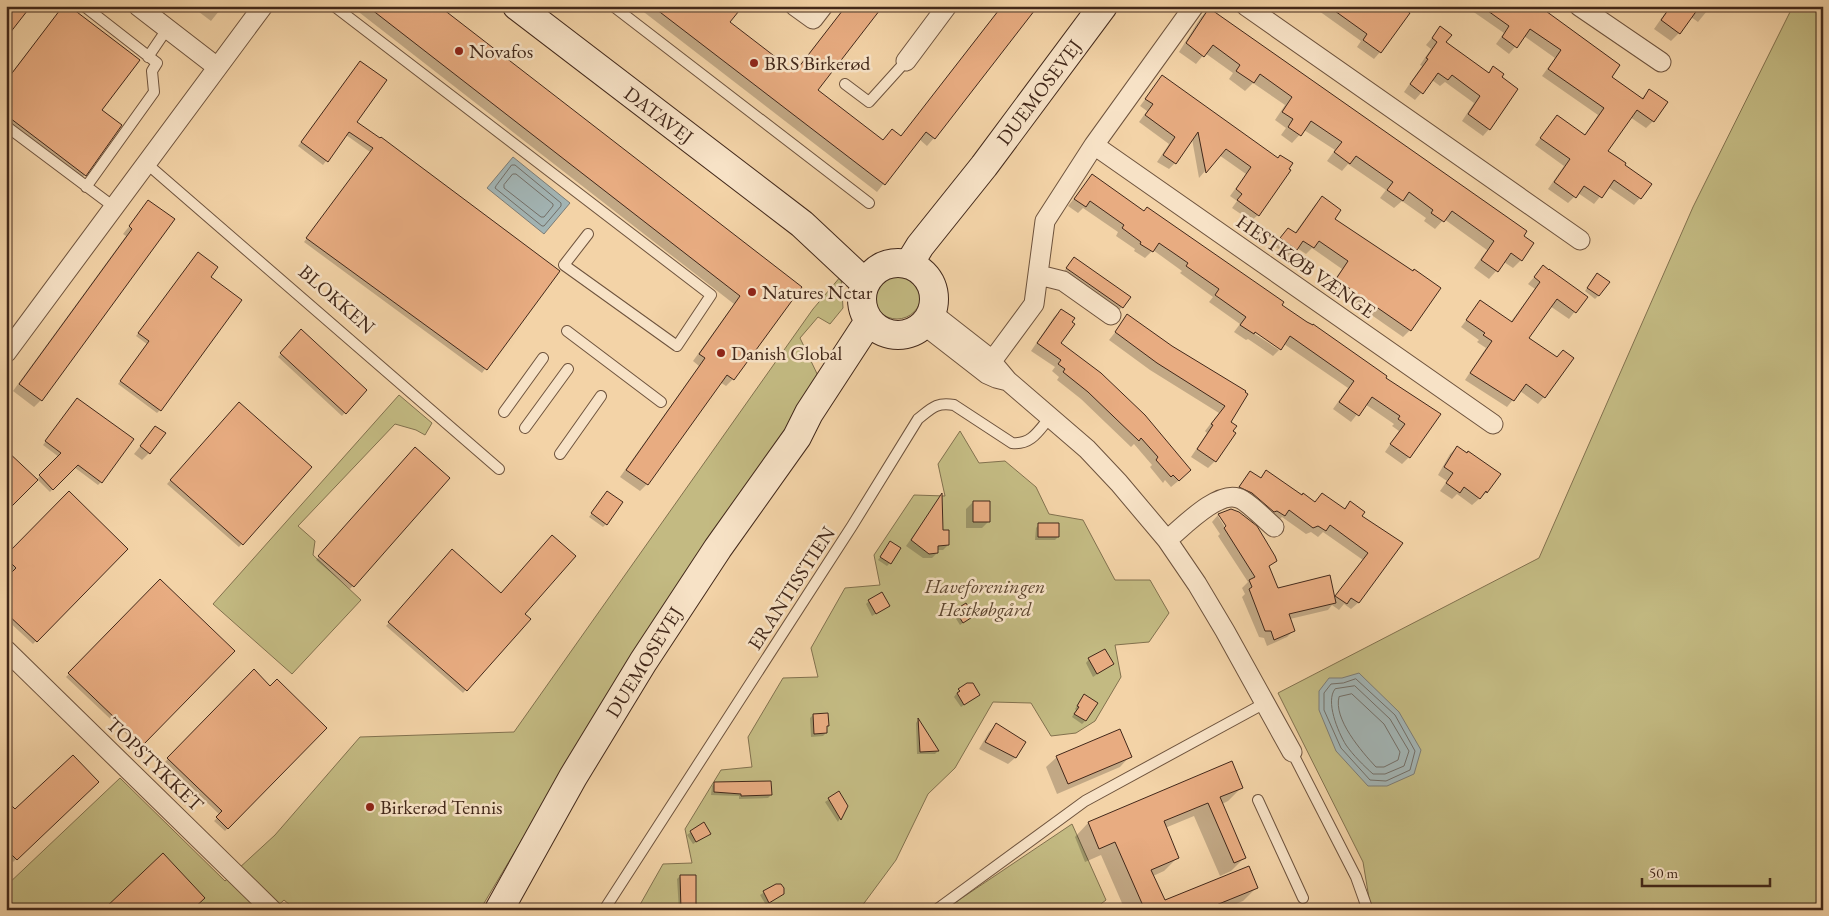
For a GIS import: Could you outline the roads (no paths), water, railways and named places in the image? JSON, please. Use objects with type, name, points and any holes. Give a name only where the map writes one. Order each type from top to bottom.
[{"type":"street","points":[[138,6],[217,67]]},
{"type":"street","points":[[6,353],[263,6]]},
{"type":"street","name":"DATAVEJ","points":[[517,6],[802,224],[817,228],[865,258],[896,271]]},
{"type":"street","points":[[795,6],[813,19],[823,6]]},
{"type":"street","points":[[906,60],[947,6]]},
{"type":"street","name":"DUEMOSEVEJ","points":[[896,271],[987,171],[988,160],[1103,6]]},
{"type":"street","points":[[992,361],[1034,304],[1045,222],[1094,145],[1194,6]]},
{"type":"street","points":[[1246,6],[1580,240]]},
{"type":"street","points":[[1580,6],[1661,62]]},
{"type":"street","name":"HESTKØB VÆNGE","points":[[1094,145],[1493,424]]},
{"type":"street","points":[[896,271],[934,290],[935,302],[928,319],[915,331],[906,335],[895,335],[877,327],[865,314],[862,298],[896,271]]},
{"type":"street","points":[[1039,274],[1063,281],[1111,315]]},
{"type":"street","points":[[928,319],[992,361],[1008,381],[1087,448],[1168,540],[1197,584],[1292,752]]},
{"type":"street","points":[[928,319],[987,374],[1008,381]]},
{"type":"street","name":"DUEMOSEVEJ","points":[[500,905],[572,777],[643,662],[718,548],[797,438],[815,421],[872,346],[877,327]]},
{"type":"street","points":[[1168,540],[1214,501],[1226,497],[1239,498],[1274,527]]},
{"type":"street","name":"TOPSTYKKET","points":[[6,650],[272,910]]},
{"type":"lane","points":[[84,6],[156,63],[152,71],[154,92],[86,187]]},
{"type":"lane","points":[[334,6],[711,295],[677,346],[564,265],[588,234]]},
{"type":"lane","points":[[613,6],[869,203]]},
{"type":"lane","points":[[148,56],[167,29]]},
{"type":"lane","points":[[845,84],[869,102],[906,60]]},
{"type":"lane","points":[[6,126],[114,207]]},
{"type":"lane","name":"BLOKKEN","points":[[146,163],[499,469]]},
{"type":"lane","points":[[567,331],[661,402]]},
{"type":"lane","points":[[504,412],[544,358]]},
{"type":"lane","points":[[525,428],[568,368]]},
{"type":"lane","points":[[560,454],[601,396]]},
{"type":"lane","name":"ERANTISSTIEN","points":[[604,910],[852,526],[918,419],[934,406],[944,403],[954,405],[1012,443],[1021,444],[1029,441],[1051,416]]},
{"type":"lane","points":[[936,910],[1085,801],[1265,703]]},
{"type":"lane","points":[[1292,752],[1356,876],[1366,905],[1365,910]]},
{"type":"lane","points":[[1258,800],[1303,898]]},
{"type":"water","points":[[513,157],[570,203],[544,234],[487,188]]},
{"type":"water","points":[[1359,673],[1399,712],[1421,750],[1414,774],[1387,786],[1368,786],[1336,751],[1319,710],[1319,691],[1329,678],[1342,678]]},
{"type":"place","name":"Novafos","points":[[459,51]]},
{"type":"place","name":"BRS Birkerød","points":[[754,63]]},
{"type":"place","name":"Natures Nctar","points":[[752,292]]},
{"type":"place","name":"Danish Global","points":[[721,353]]},
{"type":"place","name":"Birkerød Tennis","points":[[370,807]]},
{"type":"park label","name":"Haveforeningen Hestkøbgård","points":[[985,598]]}]
